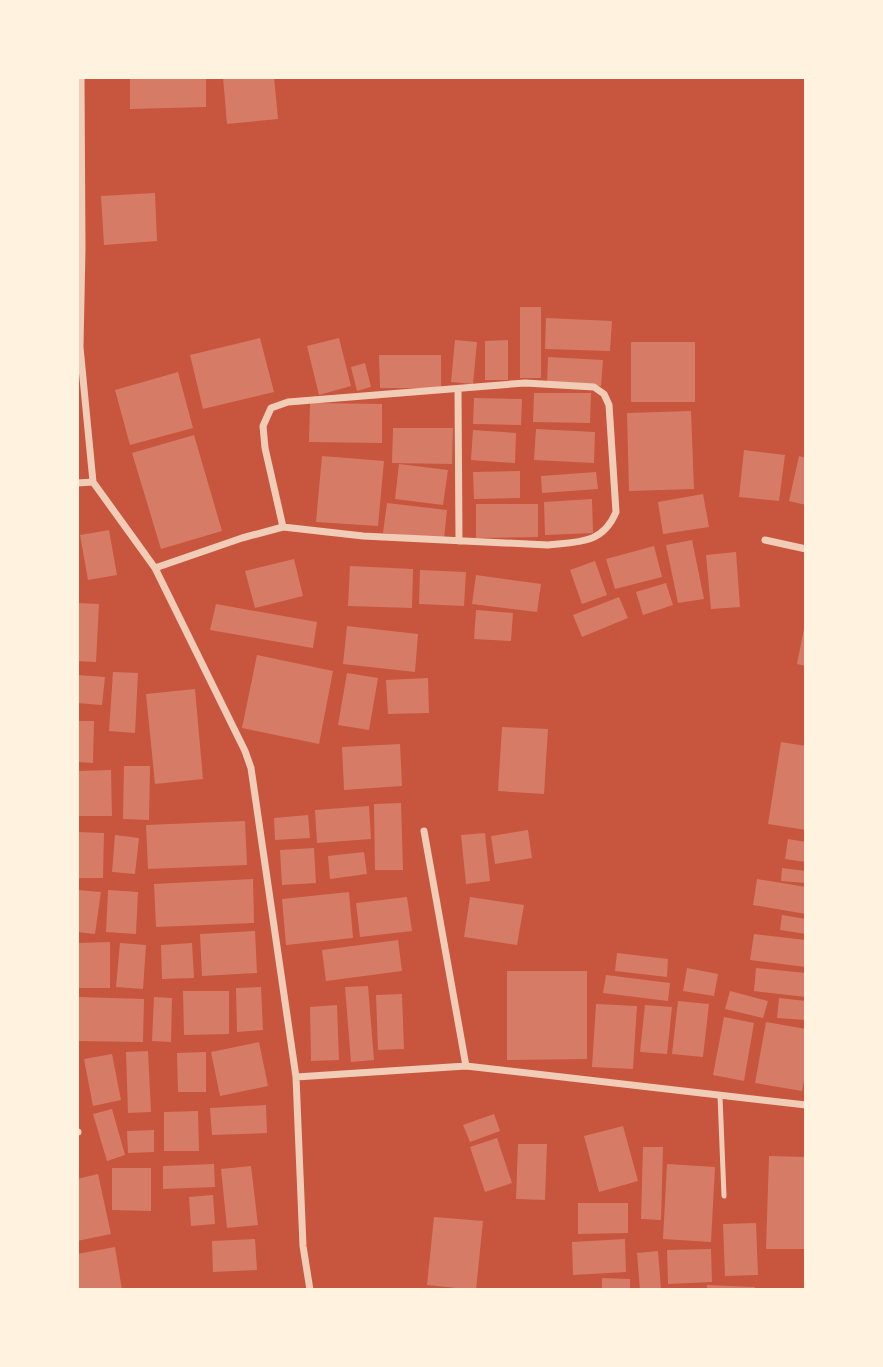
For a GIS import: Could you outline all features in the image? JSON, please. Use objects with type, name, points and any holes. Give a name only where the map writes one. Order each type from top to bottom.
[{"type":"street","points":[[81,77],[78,97],[82,249],[80,347],[93,482],[155,568],[251,768],[296,1077],[303,1246],[310,1290]]},
{"type":"street","points":[[155,568],[283,527],[363,536],[548,545],[578,542],[602,534],[610,526],[616,512],[609,405],[604,394],[594,387],[525,383],[298,401],[271,408],[263,426],[265,448],[283,527]]},
{"type":"street","points":[[458,390],[459,541]]},
{"type":"street","points":[[77,483],[93,482]]},
{"type":"street","points":[[765,540],[806,549]]},
{"type":"street","points":[[424,831],[466,1066]]},
{"type":"street","points":[[296,1077],[466,1066],[806,1105]]},
{"type":"lane","points":[[720,1096],[724,1196]]},
{"type":"building","points":[[130,77],[206,77],[206,107],[130,109]]},
{"type":"building","points":[[223,77],[274,77],[278,119],[227,124]]},
{"type":"building","points":[[155,193],[157,241],[104,245],[101,196]]},
{"type":"building","points":[[520,307],[541,307],[541,378],[520,378]]},
{"type":"building","points":[[546,318],[612,321],[610,351],[545,349]]},
{"type":"building","points":[[260,338],[274,392],[203,409],[190,355]]},
{"type":"building","points":[[339,338],[351,386],[319,395],[307,346]]},
{"type":"building","points":[[455,340],[477,342],[473,384],[451,382]]},
{"type":"building","points":[[508,340],[508,380],[485,380],[485,341]]},
{"type":"building","points":[[631,342],[695,342],[695,402],[631,402]]},
{"type":"building","points":[[379,355],[441,355],[441,388],[380,388]]},
{"type":"building","points":[[548,357],[603,360],[601,386],[547,384]]},
{"type":"building","points":[[365,363],[371,387],[357,391],[351,367]]},
{"type":"building","points":[[178,372],[193,428],[130,445],[115,390]]},
{"type":"building","points":[[534,393],[591,393],[590,423],[533,422]]},
{"type":"building","points":[[474,398],[522,399],[521,425],[473,424]]},
{"type":"building","points":[[310,403],[382,404],[382,443],[309,442]]},
{"type":"building","points":[[691,411],[694,489],[629,491],[627,413]]},
{"type":"building","points":[[393,428],[453,428],[452,464],[392,463]]},
{"type":"building","points":[[536,429],[595,432],[594,463],[534,460]]},
{"type":"building","points":[[473,430],[516,433],[515,463],[471,460]]},
{"type":"building","points":[[194,435],[222,531],[161,549],[132,453]]},
{"type":"building","points":[[744,450],[785,455],[779,501],[739,497]]},
{"type":"building","points":[[322,456],[384,461],[378,526],[316,522]]},
{"type":"building","points":[[799,456],[806,458],[806,505],[789,501]]},
{"type":"building","points":[[399,464],[448,470],[443,505],[395,499]]},
{"type":"building","points":[[520,471],[520,498],[474,499],[473,472]]},
{"type":"building","points":[[596,472],[598,489],[542,493],[541,476]]},
{"type":"building","points":[[703,494],[709,527],[663,534],[658,502]]},
{"type":"building","points":[[592,499],[593,533],[545,535],[544,502]]},
{"type":"building","points":[[387,503],[447,510],[444,539],[383,533]]},
{"type":"building","points":[[476,504],[538,504],[538,537],[476,538]]},
{"type":"building","points":[[109,530],[117,575],[88,580],[80,535]]},
{"type":"building","points":[[692,540],[704,599],[678,603],[666,545]]},
{"type":"building","points":[[654,546],[662,577],[615,589],[606,559]]},
{"type":"building","points":[[736,552],[740,607],[711,609],[706,555]]},
{"type":"building","points":[[294,559],[303,596],[255,608],[245,571]]},
{"type":"building","points":[[595,561],[607,595],[582,604],[570,570]]},
{"type":"building","points":[[350,566],[413,569],[412,608],[348,606]]},
{"type":"building","points":[[420,570],[466,572],[464,606],[419,604]]},
{"type":"building","points":[[476,575],[541,584],[537,612],[472,604]]},
{"type":"building","points":[[666,583],[673,605],[643,615],[636,592]]},
{"type":"building","points":[[619,597],[628,618],[582,637],[573,615]]},
{"type":"building","points":[[77,603],[99,604],[96,662],[77,661]]},
{"type":"building","points":[[216,604],[317,622],[313,648],[210,630]]},
{"type":"building","points":[[476,610],[513,613],[511,641],[474,639]]},
{"type":"building","points":[[806,623],[806,666],[797,664]]},
{"type":"building","points":[[347,626],[418,634],[415,672],[343,664]]},
{"type":"building","points":[[257,655],[333,671],[319,744],[242,728]]},
{"type":"building","points":[[113,672],[138,673],[135,733],[109,731]]},
{"type":"building","points":[[347,673],[378,678],[369,730],[338,725]]},
{"type":"building","points":[[77,675],[105,677],[102,705],[77,703]]},
{"type":"building","points":[[428,678],[429,713],[388,714],[386,680]]},
{"type":"building","points":[[195,689],[203,779],[155,784],[146,694]]},
{"type":"building","points":[[77,721],[94,721],[93,763],[77,762]]},
{"type":"building","points":[[502,727],[548,729],[544,794],[498,791]]},
{"type":"building","points":[[781,742],[806,746],[806,830],[768,824]]},
{"type":"building","points":[[400,744],[402,786],[344,790],[342,747]]},
{"type":"building","points":[[124,766],[150,766],[149,820],[123,819]]},
{"type":"building","points":[[111,770],[112,816],[77,816],[77,771]]},
{"type":"building","points":[[401,803],[403,870],[375,870],[374,804]]},
{"type":"building","points":[[369,806],[371,839],[317,843],[315,810]]},
{"type":"building","points":[[308,815],[310,838],[275,840],[274,818]]},
{"type":"building","points":[[245,821],[247,865],[148,869],[146,825]]},
{"type":"building","points":[[528,830],[532,858],[495,864],[491,836]]},
{"type":"building","points":[[77,832],[104,833],[103,878],[77,878]]},
{"type":"building","points":[[485,833],[490,881],[466,884],[461,835]]},
{"type":"building","points":[[115,835],[139,838],[135,874],[112,872]]},
{"type":"building","points":[[788,839],[806,842],[806,862],[785,859]]},
{"type":"building","points":[[314,848],[316,883],[282,885],[280,850]]},
{"type":"building","points":[[364,852],[367,874],[330,879],[328,856]]},
{"type":"building","points":[[782,868],[806,871],[806,883],[781,881]]},
{"type":"building","points":[[253,879],[254,923],[156,927],[154,884]]},
{"type":"building","points":[[757,879],[806,887],[806,914],[753,905]]},
{"type":"building","points":[[77,890],[101,892],[95,934],[77,932]]},
{"type":"building","points":[[108,890],[138,892],[136,934],[106,932]]},
{"type":"building","points":[[349,892],[353,938],[286,945],[282,899]]},
{"type":"building","points":[[407,897],[412,931],[360,937],[356,903]]},
{"type":"building","points":[[470,897],[524,905],[517,945],[464,937]]},
{"type":"building","points":[[782,915],[806,919],[806,934],[780,930]]},
{"type":"building","points":[[255,931],[257,973],[202,976],[200,934]]},
{"type":"building","points":[[754,934],[806,940],[806,967],[750,960]]},
{"type":"building","points":[[398,940],[402,971],[326,981],[322,950]]},
{"type":"building","points":[[110,942],[110,988],[77,988],[77,943]]},
{"type":"building","points":[[120,943],[146,945],[143,989],[116,987]]},
{"type":"building","points":[[192,943],[194,978],[162,979],[161,945]]},
{"type":"building","points":[[617,953],[668,959],[667,977],[615,971]]},
{"type":"building","points":[[687,968],[718,974],[714,996],[683,991]]},
{"type":"building","points":[[756,968],[806,973],[806,997],[754,991]]},
{"type":"building","points":[[507,971],[587,971],[587,1059],[507,1060]]},
{"type":"building","points":[[606,975],[670,983],[668,1001],[603,993]]},
{"type":"building","points":[[368,986],[374,1060],[351,1062],[345,987]]},
{"type":"building","points":[[261,987],[263,1030],[237,1032],[236,988]]},
{"type":"building","points":[[183,991],[229,991],[229,1034],[184,1035]]},
{"type":"building","points":[[730,991],[768,1001],[763,1018],[725,1009]]},
{"type":"building","points":[[402,994],[404,1049],[378,1050],[376,995]]},
{"type":"building","points":[[77,997],[144,999],[143,1042],[77,1041]]},
{"type":"building","points":[[154,997],[172,998],[171,1042],[152,1041]]},
{"type":"building","points":[[779,998],[806,1001],[806,1020],[777,1018]]},
{"type":"building","points":[[678,1001],[709,1004],[703,1057],[672,1054]]},
{"type":"building","points":[[596,1004],[637,1006],[633,1069],[592,1067]]},
{"type":"building","points":[[337,1005],[339,1060],[311,1061],[310,1007]]},
{"type":"building","points":[[645,1005],[672,1007],[667,1054],[640,1052]]},
{"type":"building","points":[[724,1017],[754,1023],[744,1081],[713,1075]]},
{"type":"building","points":[[766,1022],[806,1029],[806,1070],[802,1091],[755,1083]]},
{"type":"building","points":[[259,1042],[268,1086],[220,1096],[211,1052]]},
{"type":"building","points":[[148,1051],[151,1112],[128,1113],[126,1052]]},
{"type":"building","points":[[206,1052],[206,1092],[178,1092],[177,1053]]},
{"type":"building","points":[[112,1054],[121,1100],[93,1106],[84,1059]]},
{"type":"building","points":[[266,1105],[267,1133],[212,1135],[210,1108]]},
{"type":"building","points":[[112,1109],[125,1155],[107,1161],[93,1114]]},
{"type":"building","points":[[198,1111],[199,1151],[164,1151],[164,1112]]},
{"type":"building","points":[[494,1114],[500,1131],[470,1142],[463,1125]]},
{"type":"building","points":[[623,1126],[638,1181],[599,1192],[584,1136]]},
{"type":"building","points":[[154,1130],[154,1152],[128,1153],[127,1131]]},
{"type":"building","points":[[497,1138],[512,1183],[485,1192],[470,1147]]},
{"type":"building","points":[[518,1144],[547,1144],[545,1200],[516,1199]]},
{"type":"building","points":[[643,1147],[663,1147],[661,1220],[641,1219]]},
{"type":"building","points":[[769,1156],[806,1157],[806,1249],[766,1249]]},
{"type":"building","points":[[214,1164],[215,1187],[163,1189],[163,1166]]},
{"type":"building","points":[[667,1164],[715,1167],[711,1242],[663,1239]]},
{"type":"building","points":[[251,1166],[258,1225],[227,1228],[221,1169]]},
{"type":"building","points":[[112,1168],[151,1168],[151,1211],[112,1210]]},
{"type":"building","points":[[98,1174],[111,1234],[77,1241],[77,1179]]},
{"type":"building","points":[[213,1195],[215,1224],[191,1226],[189,1197]]},
{"type":"building","points":[[578,1203],[628,1203],[628,1233],[578,1234]]},
{"type":"building","points":[[434,1217],[483,1221],[476,1290],[427,1285]]},
{"type":"building","points":[[756,1223],[758,1275],[725,1276],[723,1224]]},
{"type":"building","points":[[255,1239],[257,1270],[213,1272],[212,1241]]},
{"type":"building","points":[[625,1239],[626,1272],[573,1275],[572,1242]]},
{"type":"building","points":[[115,1247],[122,1290],[77,1290],[77,1254]]},
{"type":"building","points":[[711,1249],[712,1282],[668,1284],[667,1250]]},
{"type":"building","points":[[658,1251],[661,1290],[640,1290],[637,1253]]},
{"type":"building","points":[[602,1278],[630,1279],[630,1290],[602,1290]]},
{"type":"building","points":[[707,1285],[755,1287],[755,1290],[707,1290]]}]
